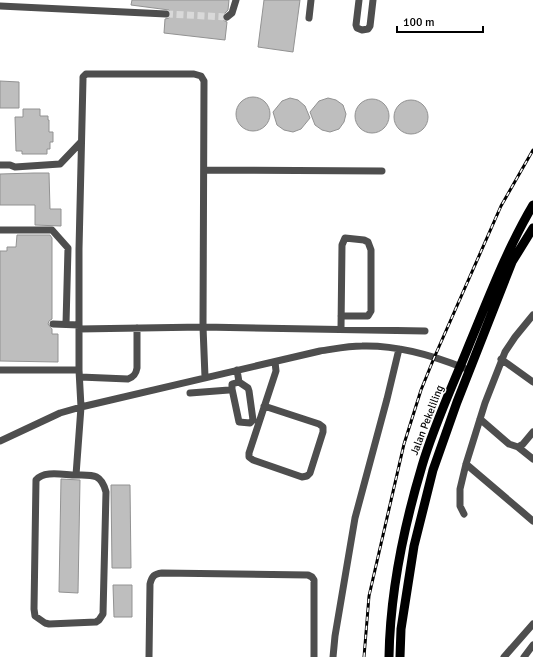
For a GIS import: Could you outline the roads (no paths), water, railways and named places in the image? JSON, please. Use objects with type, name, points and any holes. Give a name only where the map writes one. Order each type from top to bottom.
[{"type":"main road","name":"Jalan Pekeliling","points":[[389,657],[390,629],[403,543],[422,466],[431,439],[503,263],[533,205]]},
{"type":"main road","name":"Jalan Pekeliling","points":[[400,657],[401,629],[414,546],[433,470],[457,402],[512,262],[533,228]]},
{"type":"street","points":[[228,17],[232,13],[236,0]]},
{"type":"street","points":[[309,18],[311,0]]},
{"type":"street","points":[[359,0],[356,24],[357,28],[362,30],[368,29],[370,26],[373,0]]},
{"type":"street","points":[[0,6],[166,14]]},
{"type":"street","points":[[76,475],[81,407],[79,373],[79,249],[81,142],[83,77],[86,74],[198,74],[203,78],[205,84],[203,327],[204,378],[206,392]]},
{"type":"street","points":[[0,165],[10,165],[15,167],[60,164],[81,142]]},
{"type":"street","points":[[204,170],[382,171]]},
{"type":"street","points":[[0,230],[52,230],[68,248],[66,324]]},
{"type":"street","points":[[341,316],[368,316],[371,311],[371,250],[368,242],[364,240],[345,238],[342,245],[341,316],[341,329]]},
{"type":"street","points":[[68,248],[79,249]]},
{"type":"street","points":[[464,514],[460,506],[460,489],[480,419],[501,359],[515,337],[533,315]]},
{"type":"street","points":[[53,324],[66,324],[79,327],[203,327],[425,331]]},
{"type":"street","points":[[0,370],[79,373],[128,379],[136,374],[137,328]]},
{"type":"street","points":[[0,441],[60,413],[81,407],[237,370],[341,348],[373,346],[399,349],[423,354],[470,371]]},
{"type":"street","points":[[333,657],[335,636],[355,518],[399,349]]},
{"type":"street","points":[[501,359],[533,382]]},
{"type":"street","points":[[264,406],[319,424],[323,427],[323,432],[310,473],[307,476],[302,477],[253,460],[249,457],[249,453],[264,406],[276,371],[275,362]]},
{"type":"street","points":[[237,370],[239,382],[248,388],[249,391],[253,420],[250,423],[239,422],[232,389],[232,384],[239,382]]},
{"type":"street","points":[[190,393],[232,389]]},
{"type":"street","points":[[480,419],[509,444],[518,447],[533,460]]},
{"type":"street","points":[[518,447],[523,444],[533,432]]},
{"type":"street","points":[[466,464],[533,521]]},
{"type":"street","points":[[42,475],[76,475],[96,476],[104,483],[106,492],[103,614],[96,622],[45,623],[35,616],[34,609],[36,480],[42,475]]},
{"type":"street","points":[[149,657],[150,584],[151,578],[155,574],[162,573],[312,577],[314,580],[314,657]]},
{"type":"street","points":[[504,657],[533,624]]},
{"type":"street","points":[[524,657],[533,645]]},
{"type":"tunnel","points":[[166,14],[227,17]]},
{"type":"railway","points":[[364,657],[369,596],[404,444],[421,390],[501,206],[533,150]]}]
